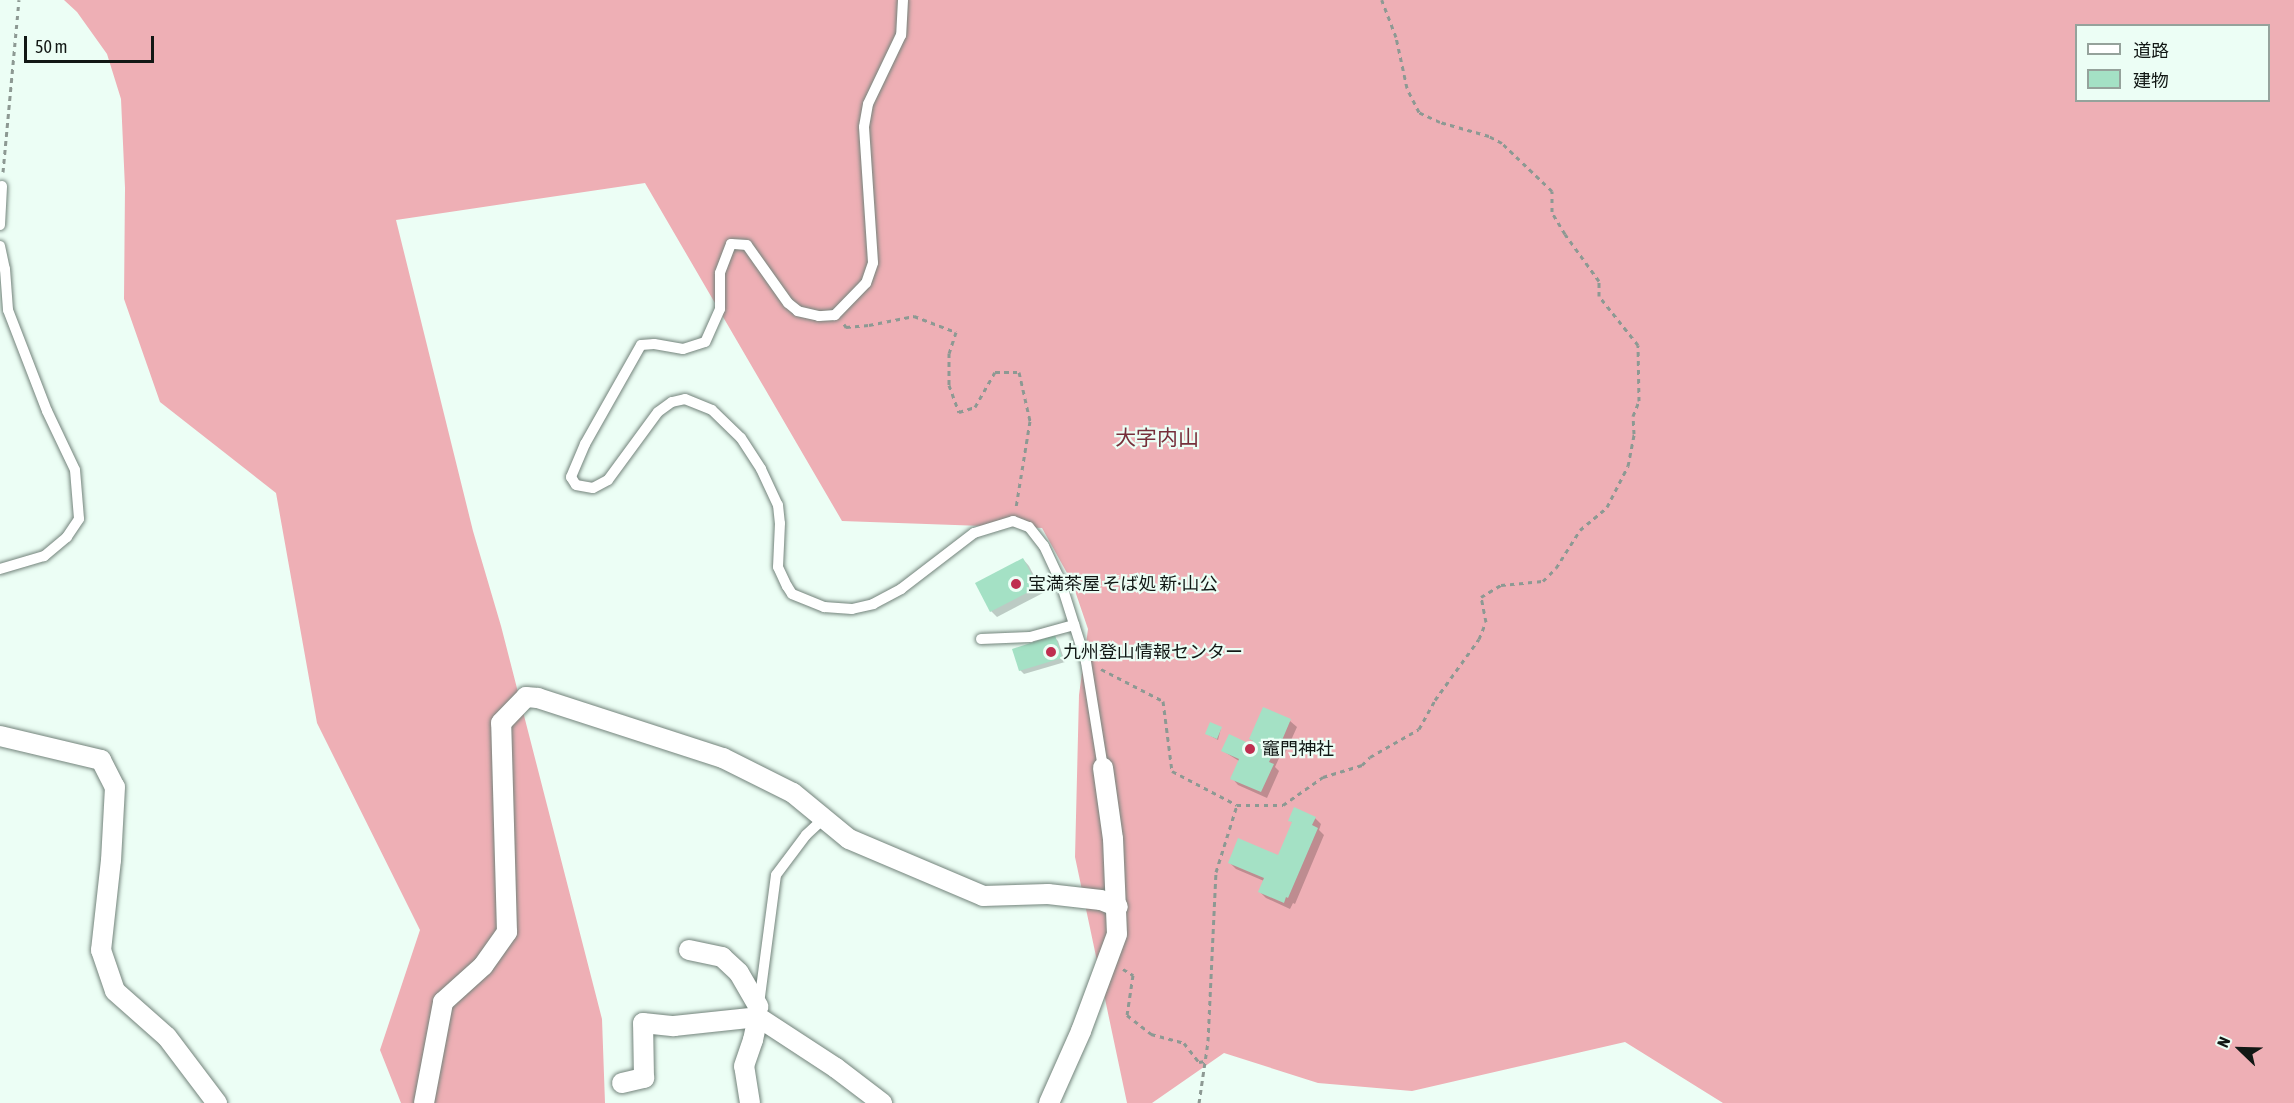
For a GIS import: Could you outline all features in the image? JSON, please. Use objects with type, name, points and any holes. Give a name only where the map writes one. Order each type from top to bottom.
[{"type":"street","points":[[424,1103],[443,1002],[483,966],[507,932],[501,723],[526,697],[538,698],[723,758],[793,793],[849,839],[983,896],[1048,894],[1101,900],[1118,908]]},
{"type":"street","points":[[0,736],[100,760],[115,787],[111,860],[101,950],[108,971],[115,991],[167,1037],[217,1103]]},
{"type":"street","points":[[1048,1103],[1081,1031],[1117,934],[1118,908],[1113,839],[1103,768]]},
{"type":"street","points":[[689,950],[722,957],[739,973],[758,1012],[882,1103]]},
{"type":"street","points":[[621,1083],[644,1078],[643,1023],[674,1026],[758,1012]]},
{"type":"street","points":[[750,1103],[744,1066],[753,1040],[758,1012]]},
{"type":"lane","points":[[903,0],[901,35],[868,104],[864,127],[873,263],[866,283],[835,315],[819,316],[798,311],[788,303],[747,245],[731,244],[720,273],[720,309],[705,342],[683,349],[654,344],[641,345],[632,357],[606,411],[575,463],[571,477],[576,485],[593,488],[608,480],[658,412],[672,402],[685,399],[712,410],[741,438],[761,469],[778,505],[780,524],[778,567],[787,586],[792,594],[824,608],[852,609],[873,604],[901,589],[974,533],[1013,521],[1029,527],[1044,546],[1060,580],[1086,662],[1103,768]]},
{"type":"lane","points":[[0,225],[2,186]]},
{"type":"lane","points":[[0,246],[5,269],[8,310],[46,411],[75,470],[79,519],[67,537],[44,556],[0,569]]},
{"type":"lane","points":[[981,639],[1030,637],[1074,625]]},
{"type":"lane","points":[[758,1012],[776,874],[806,835],[825,817]]},
{"type":"path","points":[[2,186],[19,0]]},
{"type":"path","points":[[1086,662],[1163,702],[1172,771],[1237,805],[1283,806],[1323,777],[1362,765],[1370,757],[1419,729],[1435,700],[1479,639],[1486,622],[1481,597],[1502,585],[1543,581],[1556,568],[1580,530],[1607,507],[1628,465],[1634,434],[1633,416],[1639,401],[1638,345],[1599,296],[1599,281],[1552,212],[1552,191],[1502,143],[1489,136],[1440,122],[1419,112],[1407,88],[1396,37],[1382,0]]},
{"type":"path","points":[[835,315],[846,327],[914,316],[956,332],[948,353],[949,385],[959,412],[975,407],[995,372],[1019,372],[1030,421],[1013,521]]},
{"type":"path","points":[[1199,1103],[1205,1061],[1216,872],[1237,805]]},
{"type":"path","points":[[1108,961],[1132,975],[1127,1015],[1151,1034],[1184,1043],[1198,1062],[1205,1061]]},
{"type":"shaded area","points":[[64,0],[2294,0],[2294,1103],[1723,1103],[1625,1042],[1412,1091],[1318,1083],[1224,1053],[1152,1103],[1127,1103],[1075,857],[1079,695],[1088,629],[1072,582],[1042,528],[842,521],[645,183],[396,220],[473,531],[501,626],[602,1019],[605,1103],[401,1103],[380,1050],[420,930],[317,723],[276,493],[160,402],[124,299],[125,188],[121,99],[107,54],[77,12]]},
{"type":"building","points":[[1023,558],[1038,587],[990,612],[975,583]]},
{"type":"building","points":[[1055,635],[1062,658],[1019,671],[1012,649]]},
{"type":"building","name":"竈門神社","points":[[1263,707],[1291,719],[1277,752],[1274,751],[1269,762],[1274,764],[1261,792],[1230,779],[1239,759],[1221,751],[1229,734],[1248,743],[1247,746],[1250,747],[1253,741],[1249,739]]},
{"type":"building","points":[[1210,722],[1222,727],[1217,739],[1205,734]]},
{"type":"building","points":[[1294,807],[1316,817],[1312,825],[1318,828],[1284,903],[1258,892],[1264,878],[1228,863],[1238,838],[1278,855],[1292,822],[1288,821]]},
{"type":"place","name":"宝満茶屋 そば処 新•山公","points":[[1016,584]]},
{"type":"place","name":"九州登山情報センター","points":[[1051,652]]},
{"type":"place","name":"竈門神社","points":[[1250,749]]},
{"type":"district","name":"大字内山","points":[[1157,437]]}]
